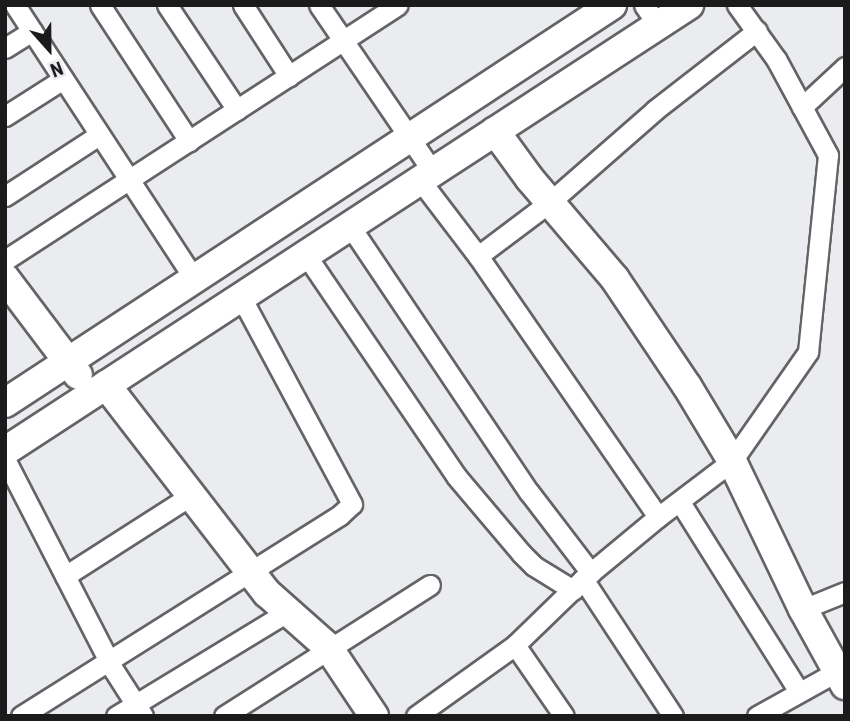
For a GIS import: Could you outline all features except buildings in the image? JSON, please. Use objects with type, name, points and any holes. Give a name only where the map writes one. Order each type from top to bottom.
[{"type":"main road","points":[[5,403],[612,5]]},
{"type":"main road","points":[[5,451],[495,131],[651,15],[689,5]]},
{"type":"main road","points":[[495,131],[615,279],[687,386],[733,461],[803,609],[841,678]]},
{"type":"main road","points":[[5,278],[68,361],[99,390],[193,494],[267,593],[328,647],[374,716]]},
{"type":"street","points":[[15,5],[194,279]]},
{"type":"street","points":[[100,5],[189,141]]},
{"type":"street","points":[[167,5],[237,110]]},
{"type":"street","points":[[243,5],[289,76]]},
{"type":"street","points":[[320,5],[410,137],[427,176],[478,256],[658,517]]},
{"type":"street","points":[[5,260],[396,5]]},
{"type":"street","points":[[416,716],[515,645],[582,581],[658,517],[733,461],[808,352],[828,155],[757,31],[737,5]]},
{"type":"street","points":[[5,48],[32,31]]},
{"type":"street","points":[[478,256],[550,202],[655,110],[757,31]]},
{"type":"street","points":[[802,107],[845,67]]},
{"type":"street","points":[[5,116],[63,79]]},
{"type":"street","points":[[5,196],[99,135]]},
{"type":"street","points":[[350,226],[529,492],[582,581],[673,716]]},
{"type":"street","points":[[306,255],[456,476],[521,553],[534,566],[582,581]]},
{"type":"street","points":[[21,716],[250,569],[340,516],[352,504],[241,297]]},
{"type":"street","points":[[5,459],[108,660],[139,710]]},
{"type":"street","points":[[65,576],[193,494]]},
{"type":"street","points":[[680,502],[799,692]]},
{"type":"street","points":[[223,716],[430,584]]},
{"type":"street","points":[[803,609],[845,592]]},
{"type":"street","points":[[116,716],[139,710],[289,611]]},
{"type":"street","points":[[515,645],[564,716]]},
{"type":"street","points":[[763,714],[799,692],[841,678]]}]
